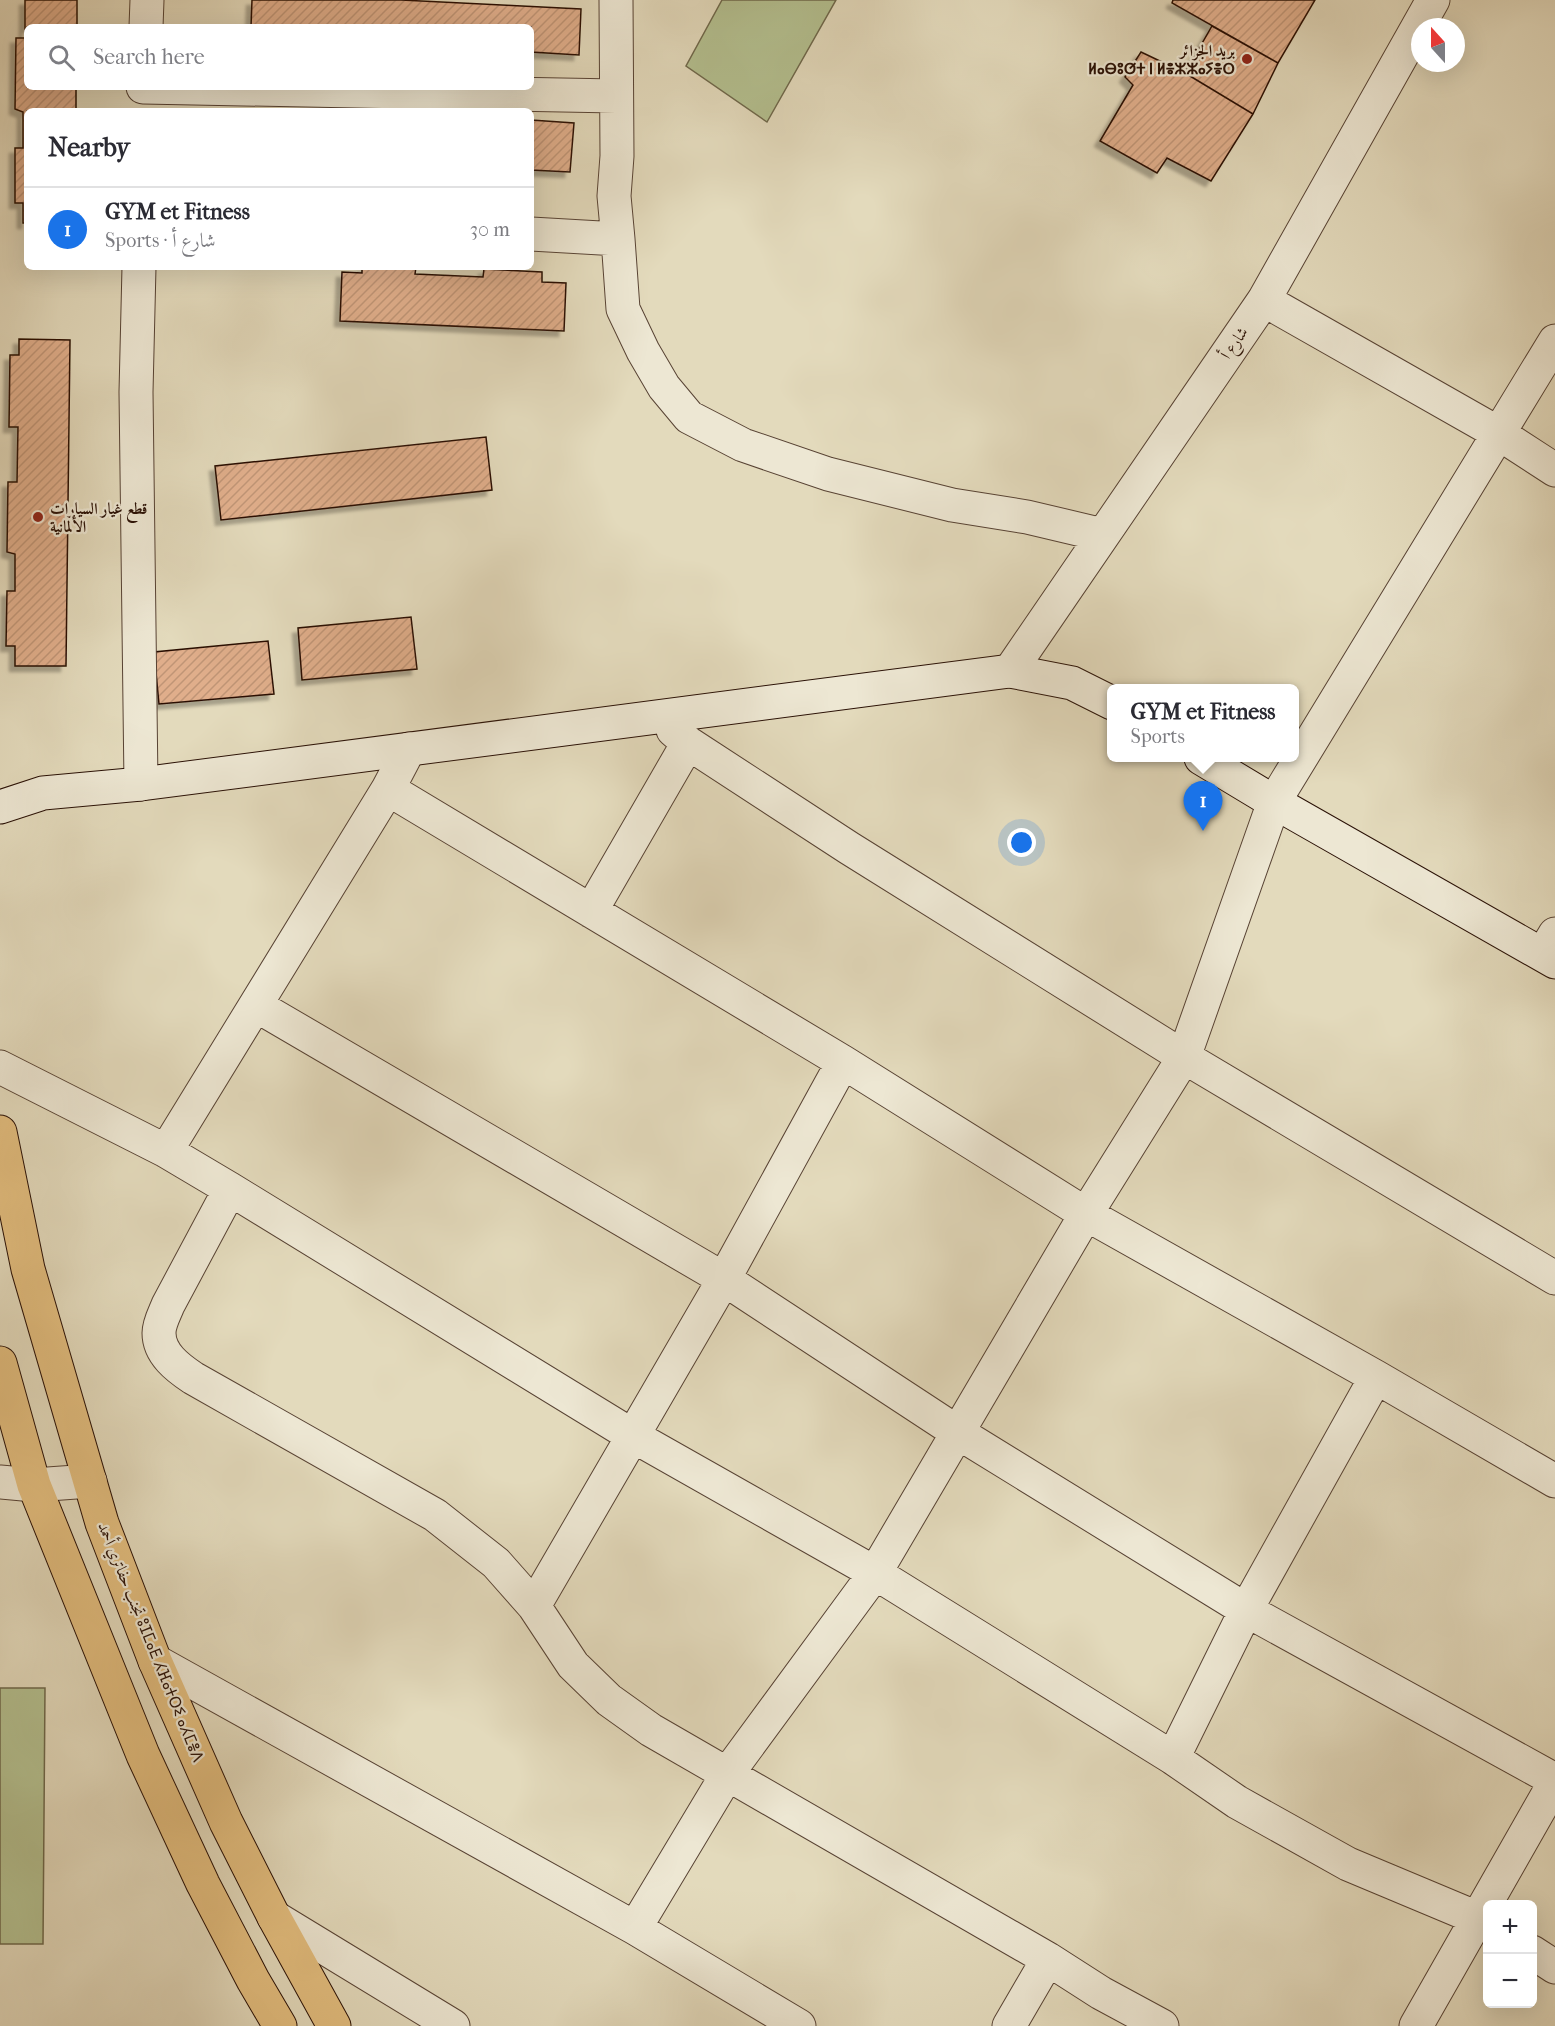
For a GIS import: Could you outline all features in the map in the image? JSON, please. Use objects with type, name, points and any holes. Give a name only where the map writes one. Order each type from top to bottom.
[{"type":"main road","name":"تجنب حفاتري أحمد ⵓⵊⵎⴰⴹ ⵃⴼⴰⵜⵔⵉ ⴰⵃⵎⴻⴷ","points":[[0,1132],[28,1269],[102,1523],[155,1661],[226,1822],[274,1917],[334,2026]]},
{"type":"main road","points":[[0,1363],[34,1485],[143,1755],[203,1884],[253,1980],[280,2026]]},
{"type":"street","points":[[146,24],[147,0]]},
{"type":"street","points":[[616,0],[617,156],[614,196],[623,309],[664,387],[689,417],[743,445],[828,474],[952,505],[1027,517],[1103,535]]},
{"type":"street","name":"شارع أ","points":[[1010,671],[1264,300],[1433,0]]},
{"type":"street","points":[[142,108],[143,90]]},
{"type":"street","points":[[301,90],[616,96]]},
{"type":"street","points":[[534,234],[618,239]]},
{"type":"street","points":[[139,270],[136,392],[141,784]]},
{"type":"street","points":[[1264,300],[1498,433],[1555,470]]},
{"type":"street","points":[[1299,760],[1555,341]]},
{"type":"street","points":[[0,807],[43,793],[141,784],[1010,671],[1072,683],[1107,700]]},
{"type":"street","points":[[657,716],[688,744],[849,848],[1184,1057],[1555,1278]]},
{"type":"street","points":[[591,911],[688,744]]},
{"type":"street","points":[[166,1151],[388,789],[409,748]]},
{"type":"street","points":[[1208,762],[1274,801],[1551,950]]},
{"type":"street","points":[[635,1928],[728,1773],[875,1573],[1086,1214],[1184,1057],[1274,801],[1298,762]]},
{"type":"street","points":[[388,789],[843,1062],[1086,1214],[1376,1377],[1555,1481]]},
{"type":"street","points":[[257,1006],[724,1279],[957,1432],[1246,1610],[1555,1781],[1482,1921],[1416,2026]]},
{"type":"street","points":[[534,1606],[724,1279],[843,1062]]},
{"type":"street","points":[[0,1067],[166,1151],[230,1189],[633,1436],[875,1573],[1173,1758],[1237,1802],[1348,1863],[1482,1921]]},
{"type":"street","points":[[230,1189],[162,1319],[159,1334],[164,1349],[174,1365],[193,1378],[435,1515],[496,1563],[534,1606],[573,1665],[609,1700],[651,1730],[1048,1959],[1101,1993],[1162,2026]]},
{"type":"street","points":[[1173,1758],[1246,1610],[1376,1377]]},
{"type":"street","points":[[0,1482],[34,1485],[90,1481]]},
{"type":"street","points":[[155,1661],[635,1928],[799,2026]]},
{"type":"street","points":[[274,1917],[453,2026]]},
{"type":"street","points":[[1536,1954],[1555,1967]]},
{"type":"street","points":[[1009,2026],[1048,1959]]},
{"type":"green space","points":[[722,0],[836,0],[767,122],[686,66]]},
{"type":"green space","points":[[0,1688],[45,1688],[43,1944],[0,1944]]},
{"type":"building","points":[[25,0],[77,0],[77,24],[25,24]]},
{"type":"building","points":[[252,0],[401,0],[581,9],[579,55],[534,52],[534,24],[251,24]]},
{"type":"building","points":[[1173,0],[1315,0],[1278,63],[1172,3]]},
{"type":"building","points":[[1212,26],[1278,63],[1253,114],[1185,73]]},
{"type":"building","points":[[16,38],[24,38],[24,90],[76,90],[76,108],[24,108],[24,223],[23,203],[15,203],[15,148],[23,148],[23,112],[15,109]]},
{"type":"building","points":[[1141,52],[1185,73],[1253,114],[1211,181],[1167,158],[1157,173],[1100,141],[1133,85],[1125,77]]},
{"type":"building","points":[[534,120],[574,123],[570,172],[534,170]]},
{"type":"building","points":[[362,270],[416,270],[415,274],[483,277],[484,270],[542,272],[542,282],[566,283],[564,331],[340,321],[342,272],[362,273]]},
{"type":"building","name":"قطع غيار السيارات الألمانية","points":[[19,339],[70,340],[66,666],[15,666],[15,646],[6,646],[7,591],[15,591],[15,554],[7,552],[8,482],[17,482],[18,427],[9,427],[10,355],[19,355]]},
{"type":"building","points":[[486,437],[492,490],[221,520],[215,466]]},
{"type":"building","points":[[411,617],[417,669],[302,680],[298,628]]},
{"type":"building","points":[[268,641],[274,694],[159,704],[154,652]]},
{"type":"place","name":"بريد الجزائر ⵍⴰⴱⵓⵚⵜ ⵏ ⵍⴻⵣⵣⴰⵢⴻⵔ","points":[[1247,59]]},
{"type":"place","name":"قطع غيار السيارات الألمانية","points":[[38,517]]},
{"type":"place","name":"GYM et Fitness","points":[[1203,831]]}]
